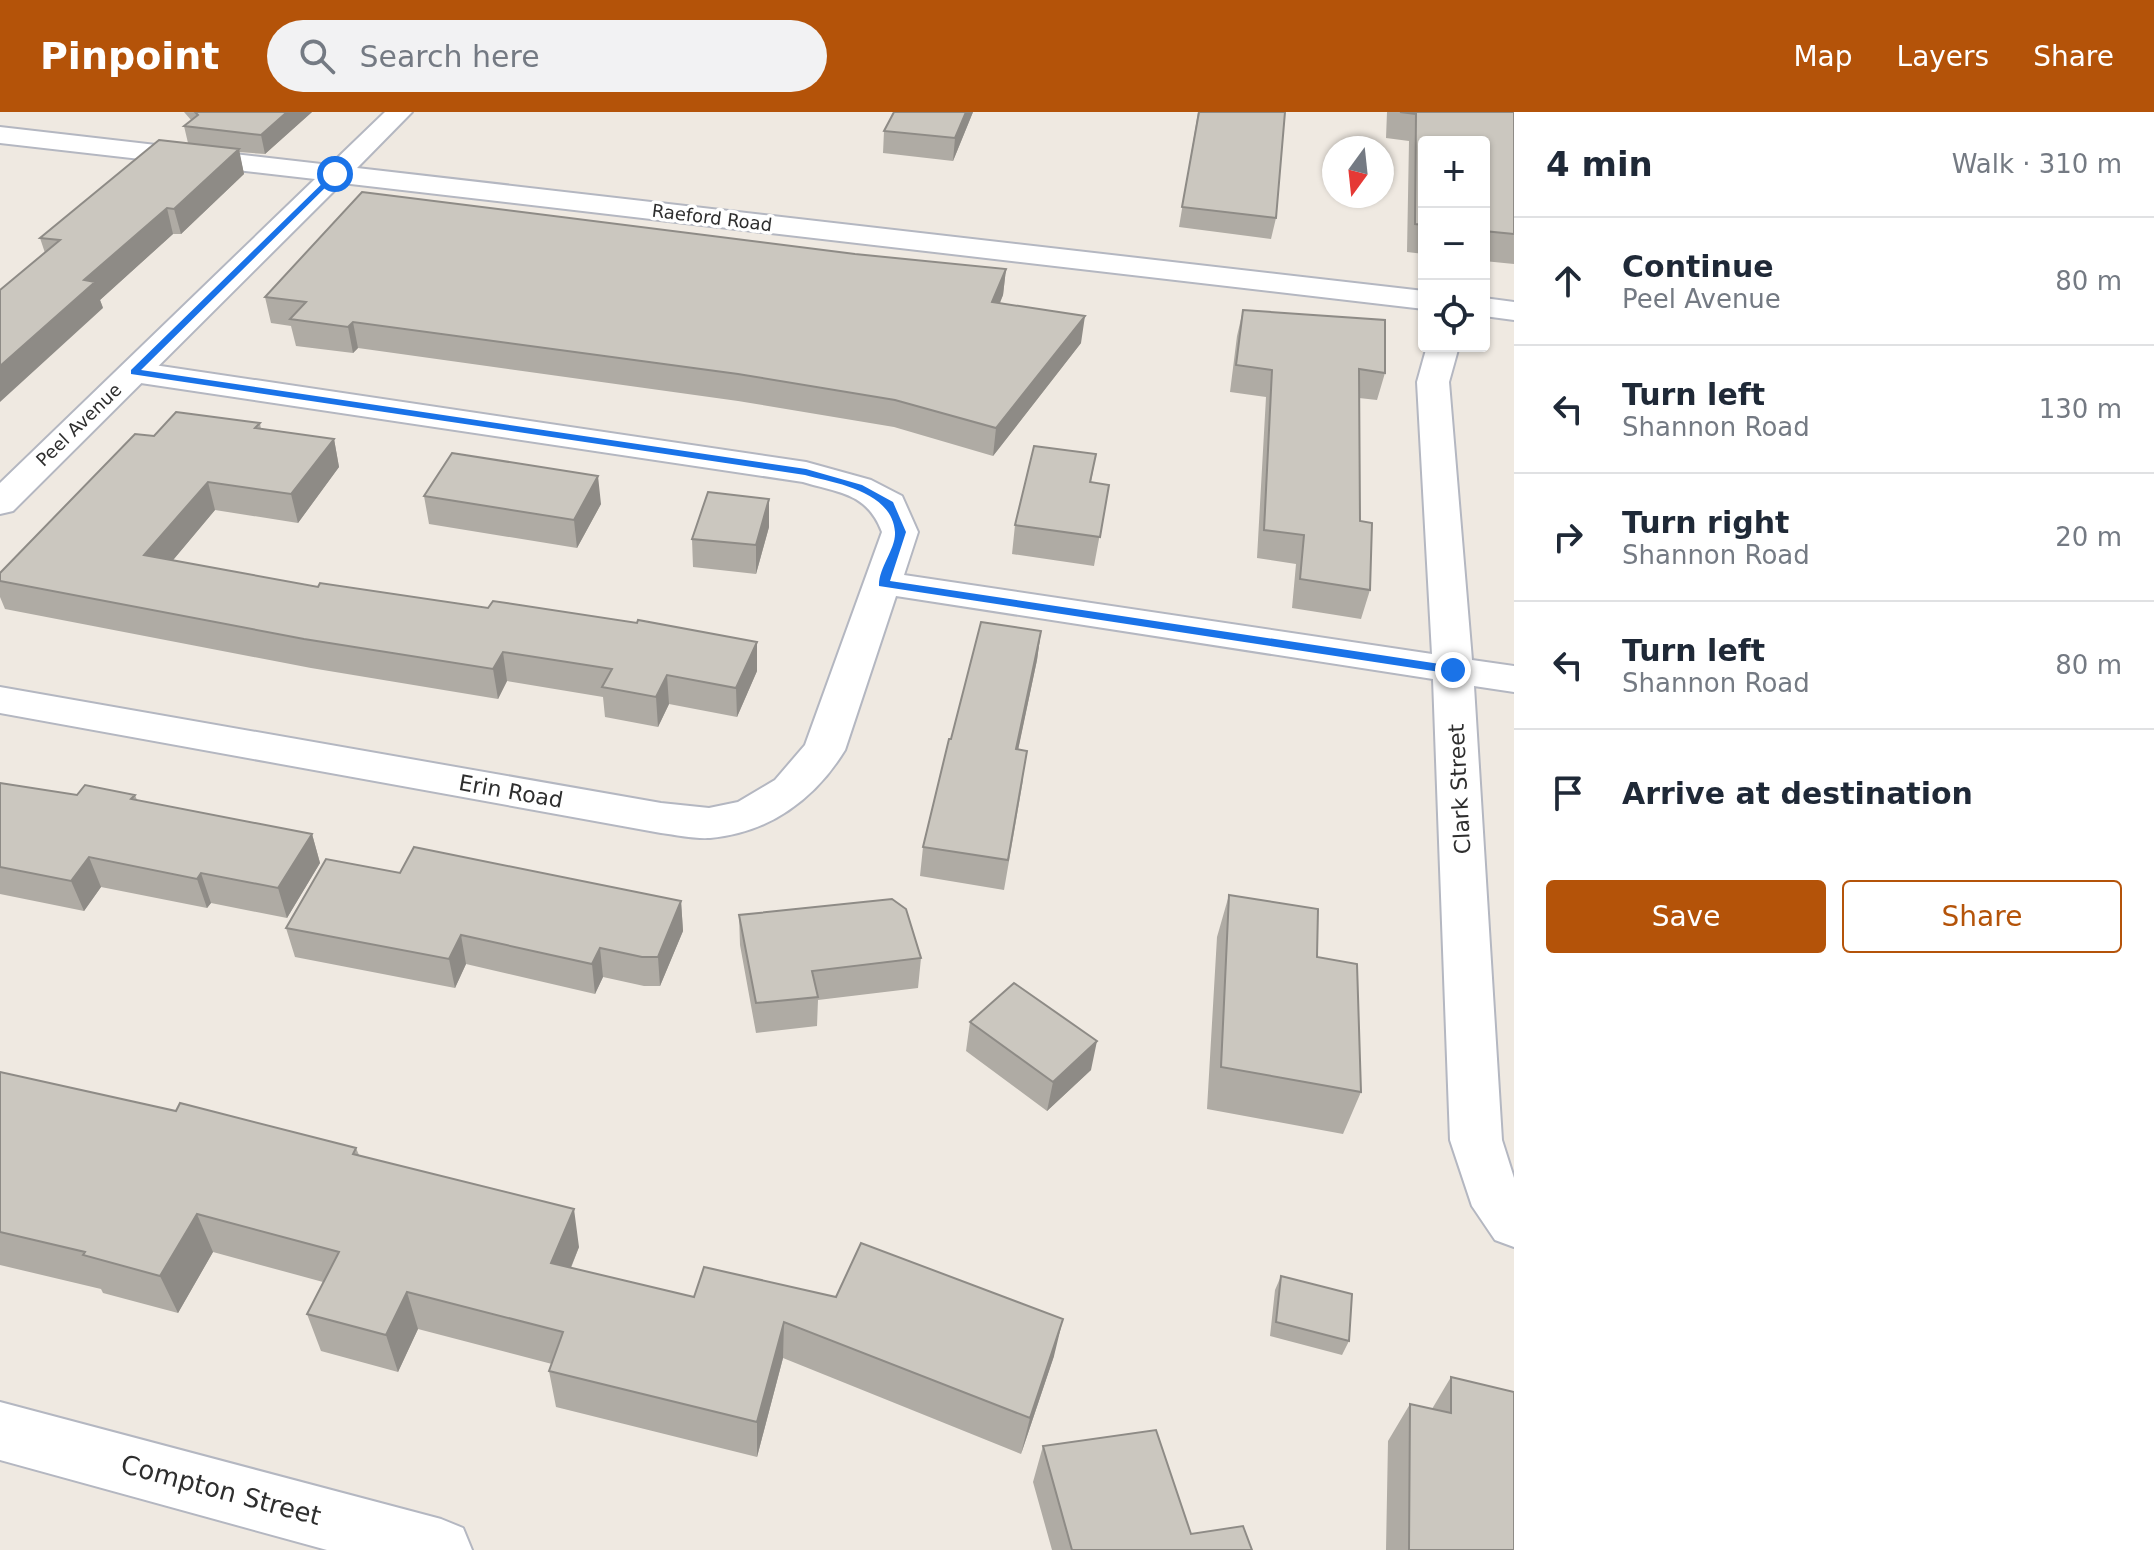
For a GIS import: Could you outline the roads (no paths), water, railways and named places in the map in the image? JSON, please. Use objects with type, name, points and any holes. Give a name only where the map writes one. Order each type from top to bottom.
[{"type":"street","name":"Peel Avenue","points":[[0,503],[399,112]]},
{"type":"street","name":"Raeford Road","points":[[0,135],[1418,299]]},
{"type":"street","points":[[1490,308],[1514,311]]},
{"type":"street","name":"Clark Street","points":[[1441,352],[1433,382],[1453,670],[1476,1140],[1491,1190],[1514,1223]]},
{"type":"street","name":"Erin Road","points":[[0,700],[661,818],[709,823],[750,815],[790,790],[824,750],[900,532],[889,504],[859,487],[806,472],[134,372]]},
{"type":"street","points":[[883,583],[1514,679]]},
{"type":"street","name":"Compton Street","points":[[0,1431],[441,1550]]}]
